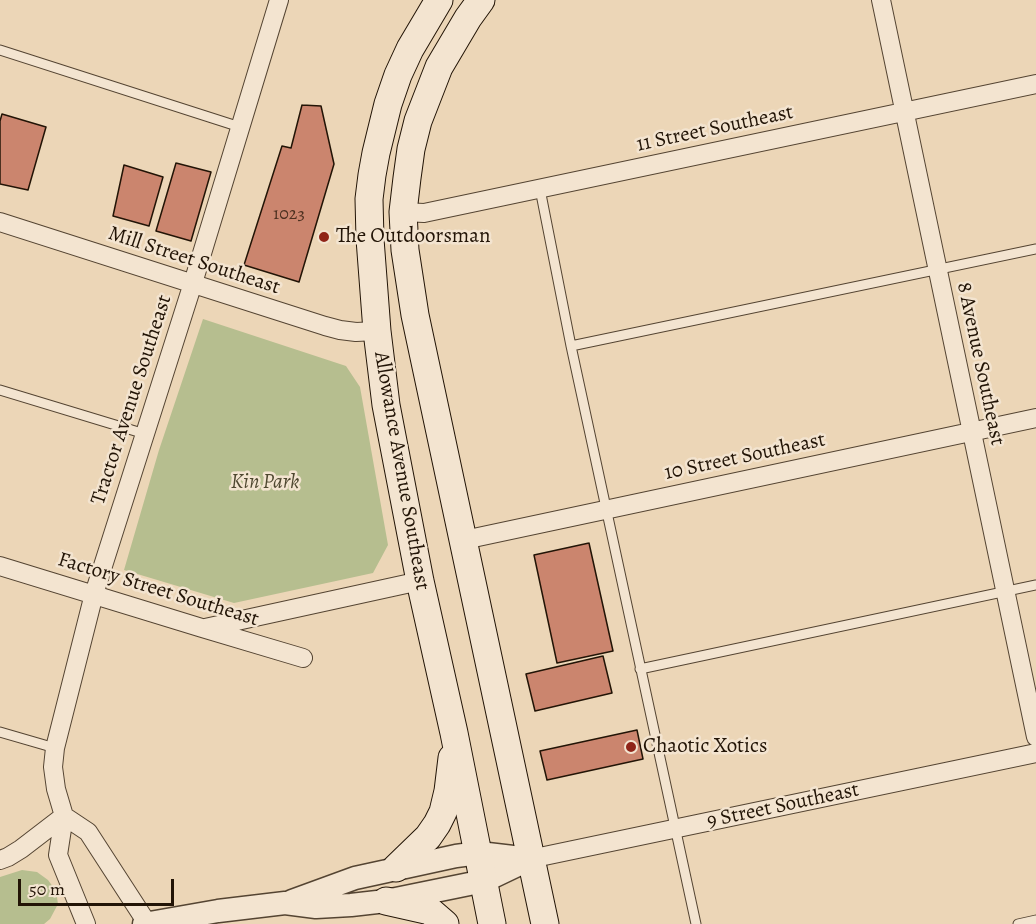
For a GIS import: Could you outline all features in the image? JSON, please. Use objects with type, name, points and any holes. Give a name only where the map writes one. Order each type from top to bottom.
[{"type":"main road","name":"Allowance Avenue Southeast","points":[[481,0],[450,46],[429,89],[418,122],[411,149],[403,212],[405,250],[409,283],[545,924]]},
{"type":"main road","name":"Allowance Avenue Southeast","points":[[433,11],[410,49],[395,85],[378,142],[369,199],[370,239],[377,331],[386,405],[420,581],[454,733],[492,924]]},
{"type":"main road","points":[[396,868],[428,837],[443,812],[448,791],[454,733]]},
{"type":"main road","points":[[386,901],[430,911],[445,924]]},
{"type":"street","name":"Tractor Avenue Southeast","points":[[86,924],[58,855],[64,816],[56,789],[53,767],[55,748],[94,594],[193,283],[279,0]]},
{"type":"street","name":"8 Avenue Southeast","points":[[881,0],[1036,737]]},
{"type":"street","name":"11 Street Southeast","points":[[403,212],[424,213],[1036,84]]},
{"type":"street","name":"Mill Street Southeast","points":[[0,222],[324,326],[356,332],[377,331]]},
{"type":"street","name":"10 Street Southeast","points":[[464,540],[1036,417]]},
{"type":"street","name":"Factory Street Southeast","points":[[0,566],[303,658]]},
{"type":"street","points":[[202,628],[420,581]]},
{"type":"street","name":"9 Street Southeast","points":[[285,903],[316,907],[386,901],[484,880],[530,859],[1036,753]]},
{"type":"street","points":[[0,860],[21,849],[64,816],[88,832],[145,924]]},
{"type":"street","name":"9 Street Southeast","points":[[145,924],[218,911],[285,903],[355,878],[456,856],[479,853],[530,859]]},
{"type":"lane","points":[[0,50],[240,127]]},
{"type":"lane","points":[[540,189],[571,346],[696,924]]},
{"type":"lane","points":[[571,346],[1036,249]]},
{"type":"lane","points":[[0,390],[145,434]]},
{"type":"lane","points":[[640,669],[1036,585]]},
{"type":"lane","points":[[0,732],[55,748]]},
{"type":"lane","points":[[1018,924],[1036,920]]},
{"type":"green space","name":"Kin Park","points":[[203,319],[346,366],[360,387],[388,545],[373,573],[234,603],[124,570],[159,450]]},
{"type":"green space","points":[[22,870],[37,872],[48,880],[56,891],[58,904],[50,919],[44,924],[0,924],[0,877]]},
{"type":"building","points":[[302,105],[321,106],[334,164],[299,282],[244,265],[282,146],[291,148]]},
{"type":"building","points":[[2,114],[46,127],[28,190],[0,184]]},
{"type":"building","points":[[176,163],[211,172],[191,241],[156,231]]},
{"type":"building","points":[[124,165],[163,177],[149,226],[113,216]]},
{"type":"building","points":[[589,543],[613,651],[557,663],[534,555]]},
{"type":"building","points":[[603,656],[612,693],[535,711],[526,674]]},
{"type":"building","points":[[637,730],[643,759],[547,780],[540,751]]},
{"type":"place","name":"The Outdoorsman","points":[[324,237]]},
{"type":"place","name":"Chaotic Xotics","points":[[631,747]]}]
